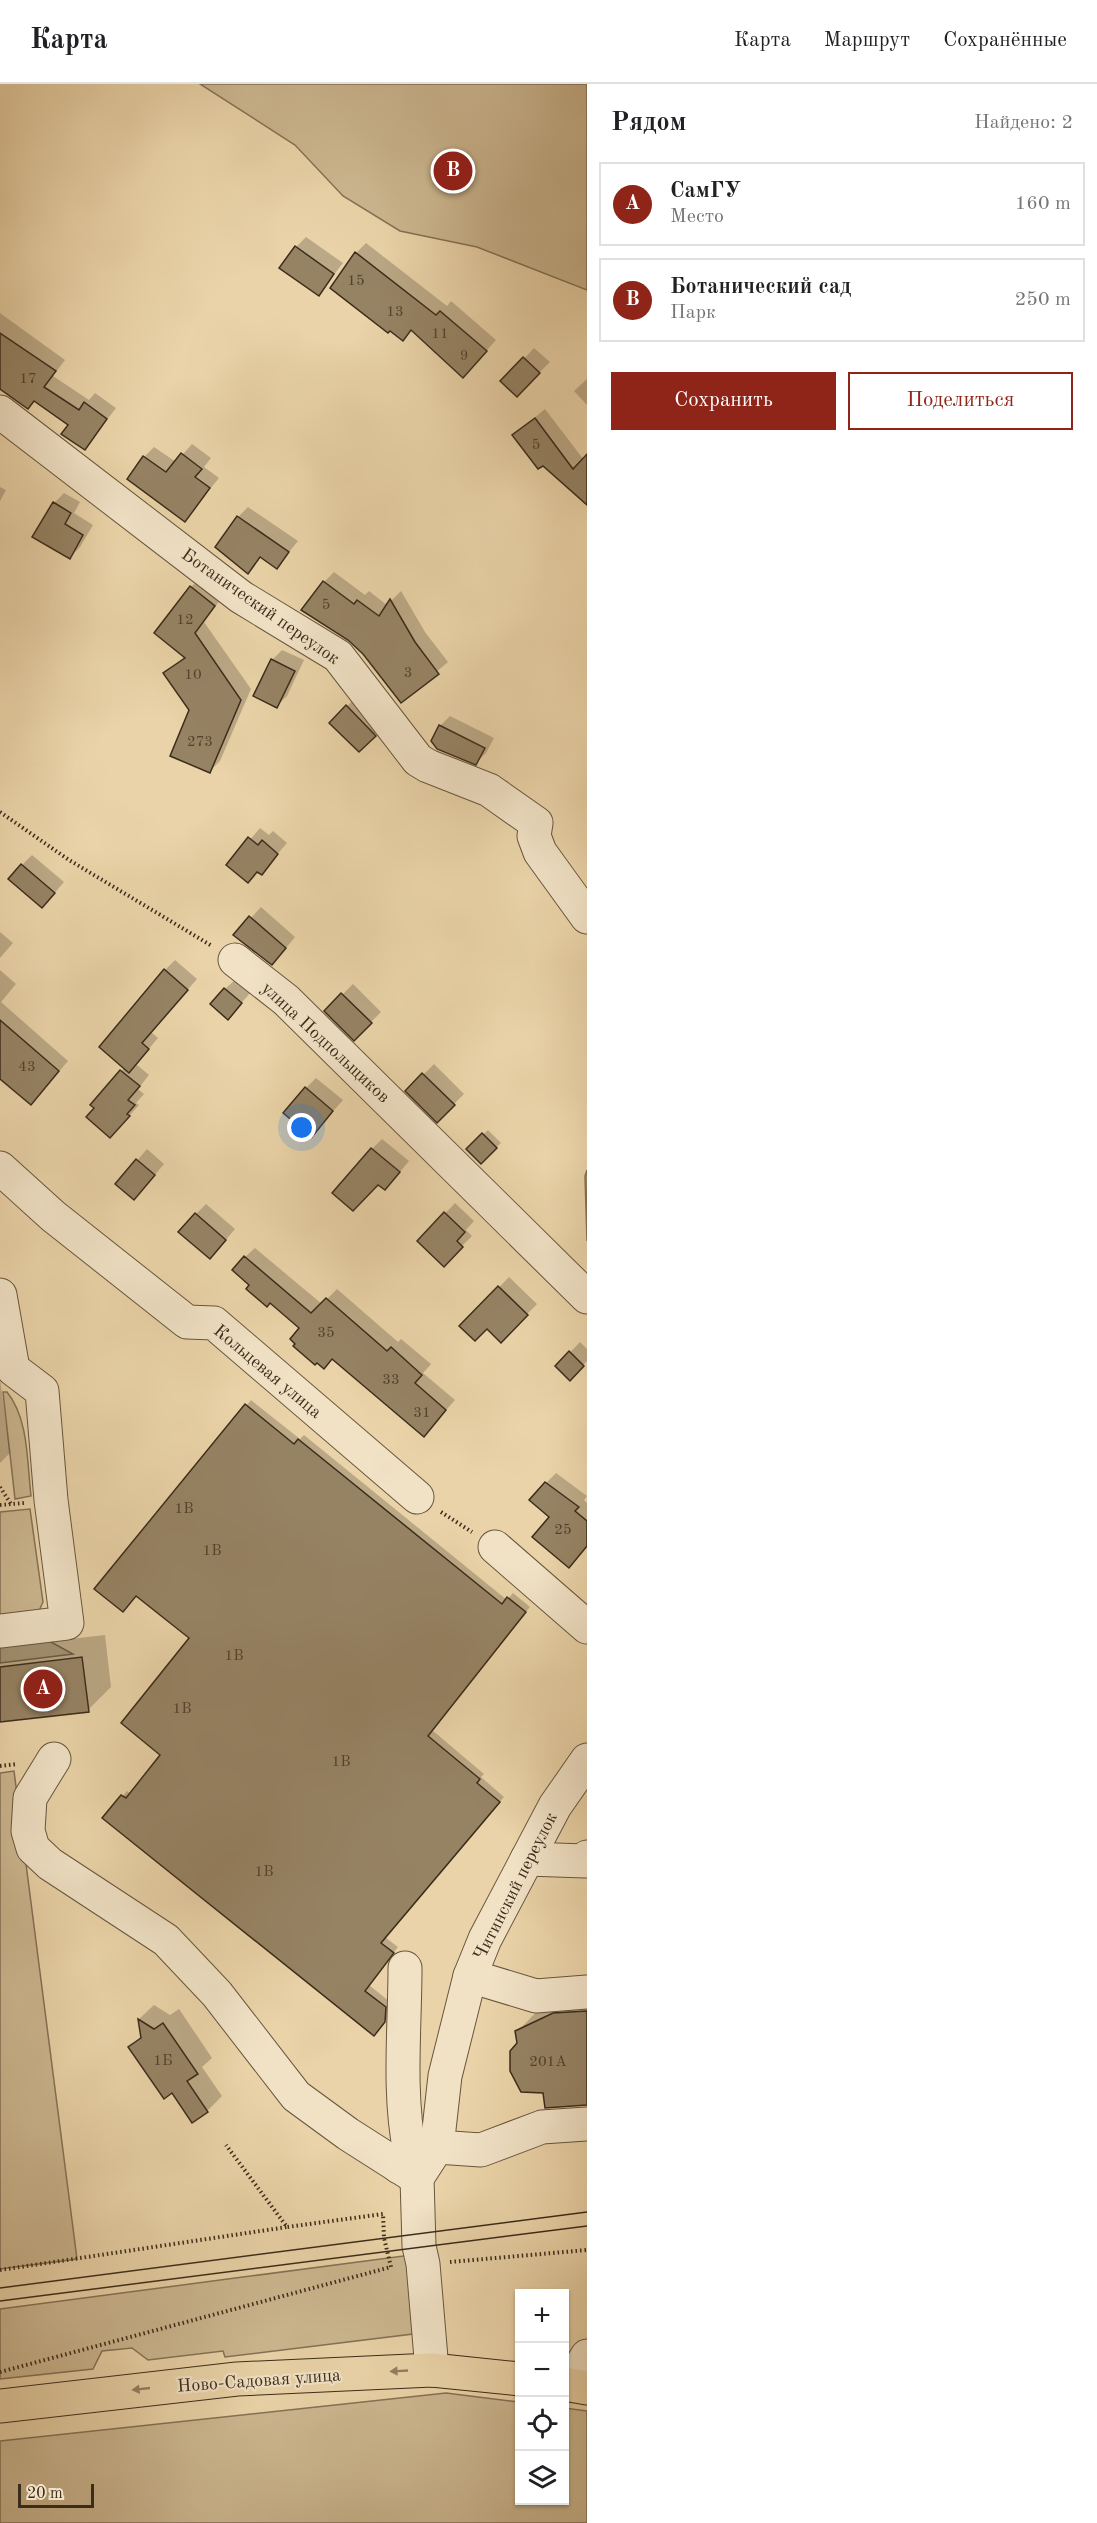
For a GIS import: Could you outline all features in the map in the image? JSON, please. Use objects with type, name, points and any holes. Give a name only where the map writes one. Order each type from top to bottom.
[{"type":"main road","name":"Ново-Садовая улица","points":[[0,2406],[237,2379],[432,2370],[515,2379]]},
{"type":"street","name":"Ботанический переулок","points":[[0,412],[242,597],[338,656],[418,760],[489,790],[536,823],[534,836],[540,852],[587,917]]},
{"type":"street","name":"улица Подпольщиков","points":[[234,960],[286,1000],[587,1297]]},
{"type":"street","name":"Кольцевая улица","points":[[0,1168],[53,1216],[187,1322],[214,1323],[417,1497]]},
{"type":"street","points":[[0,1295],[7,1370],[42,1391],[51,1500],[67,1623],[0,1630]]},
{"type":"street","points":[[495,1547],[587,1627]]},
{"type":"street","points":[[54,1759],[30,1798],[28,1831],[33,1848],[50,1864],[166,1940],[217,1994],[296,2096],[408,2173]]},
{"type":"street","name":"Читинский переулок","points":[[408,2173],[437,2147],[445,2076],[470,1976],[485,1939],[555,1806],[587,1760]]},
{"type":"street","points":[[527,1859],[585,1861],[587,1857]]},
{"type":"street","points":[[405,1968],[402,2089],[404,2121],[410,2152],[408,2173],[423,2264],[432,2370]]},
{"type":"street","points":[[470,1976],[536,1996],[587,1992]]},
{"type":"street","points":[[437,2147],[481,2150],[542,2127],[587,2124]]},
{"type":"street","points":[[574,2385],[587,2356]]},
{"type":"path","points":[[0,812],[69,860],[234,960]]},
{"type":"path","points":[[0,824],[6,818]]},
{"type":"path","points":[[0,1488],[11,1504]]},
{"type":"path","points":[[417,1497],[495,1547]]},
{"type":"path","points":[[226,2145],[287,2227]]},
{"type":"path","points":[[0,2270],[383,2214],[384,2238],[391,2267]]},
{"type":"path","points":[[0,2372],[391,2267],[587,2250]]},
{"type":"shaded area","points":[[200,84],[587,84],[587,290],[477,247],[400,231],[343,196],[295,145]]},
{"type":"shaded area","points":[[587,1170],[587,1241],[585,1176]]},
{"type":"shaded area","points":[[3,1392],[7,1392],[14,1403],[23,1428],[31,1496],[15,1499]]},
{"type":"shaded area","points":[[30,1509],[43,1602],[39,1611],[0,1623],[0,1512]]},
{"type":"shaded area","points":[[40,1636],[73,1654],[0,1663],[0,1641]]},
{"type":"shaded area","points":[[14,1771],[77,2259],[0,2269],[0,1773]]},
{"type":"shaded area","points":[[411,2255],[421,2333],[225,2357],[223,2351],[148,2360],[132,2348],[102,2351],[93,2369],[0,2379],[0,2309]]},
{"type":"shaded area","points":[[446,2393],[515,2402],[515,2505],[569,2505],[569,2409],[587,2411],[587,2523],[0,2523],[0,2441]]},
{"type":"building","points":[[295,246],[334,274],[319,296],[279,268]]},
{"type":"building","points":[[355,252],[436,315],[440,311],[487,351],[463,378],[411,330],[403,341],[390,331],[388,333],[330,288]]},
{"type":"building","points":[[0,333],[56,371],[44,387],[79,410],[84,402],[107,419],[85,450],[61,434],[68,425],[34,401],[28,409],[0,389]]},
{"type":"building","points":[[523,357],[540,373],[517,397],[500,381]]},
{"type":"building","points":[[535,418],[573,469],[587,454],[587,505],[543,466],[538,469],[512,435]]},
{"type":"building","points":[[181,453],[202,469],[195,477],[210,488],[185,522],[127,479],[143,456],[166,472]]},
{"type":"building","points":[[53,502],[71,513],[65,524],[83,535],[70,559],[32,537]]},
{"type":"building","points":[[237,516],[289,552],[277,569],[260,557],[248,574],[215,547]]},
{"type":"building","points":[[323,581],[354,604],[357,600],[379,616],[390,599],[415,642],[439,674],[401,703],[363,654],[348,640],[301,610]]},
{"type":"building","points":[[190,586],[215,606],[195,633],[241,700],[210,773],[170,756],[189,710],[163,673],[185,658],[154,633]]},
{"type":"building","points":[[271,659],[295,671],[277,708],[253,696]]},
{"type":"building","points":[[346,705],[376,736],[359,752],[329,723]]},
{"type":"building","points":[[439,725],[485,748],[476,765],[437,749],[431,741]]},
{"type":"building","points":[[248,837],[258,845],[262,840],[278,854],[262,875],[257,872],[248,883],[226,865]]},
{"type":"building","points":[[21,864],[55,893],[42,908],[8,879]]},
{"type":"building","points":[[249,916],[286,948],[272,965],[233,935]]},
{"type":"building","points":[[164,969],[188,990],[142,1043],[149,1049],[129,1073],[99,1047]]},
{"type":"building","points":[[224,988],[242,1003],[228,1020],[210,1004]]},
{"type":"building","points":[[341,993],[372,1023],[354,1041],[324,1011]]},
{"type":"building","points":[[0,1020],[59,1071],[31,1105],[0,1079]]},
{"type":"building","points":[[120,1070],[140,1086],[128,1100],[135,1105],[127,1114],[130,1116],[110,1138],[86,1117],[94,1108],[90,1105]]},
{"type":"building","points":[[422,1073],[455,1105],[437,1123],[405,1091]]},
{"type":"building","points":[[305,1087],[333,1111],[312,1137],[283,1113]]},
{"type":"building","points":[[482,1133],[497,1148],[481,1164],[466,1149]]},
{"type":"building","points":[[371,1148],[400,1172],[385,1190],[378,1185],[353,1211],[332,1193]]},
{"type":"building","points":[[136,1159],[155,1175],[134,1200],[115,1184]]},
{"type":"building","points":[[444,1212],[465,1232],[457,1241],[463,1247],[444,1267],[417,1241]]},
{"type":"building","points":[[195,1213],[226,1240],[210,1259],[178,1232]]},
{"type":"building","points":[[244,1256],[311,1313],[326,1298],[387,1351],[391,1347],[422,1375],[415,1383],[446,1410],[424,1437],[332,1359],[324,1369],[317,1363],[315,1365],[293,1346],[295,1344],[290,1339],[299,1328],[270,1303],[267,1307],[246,1289],[249,1285],[232,1270]]},
{"type":"building","points":[[498,1286],[528,1315],[501,1343],[487,1329],[475,1341],[459,1326]]},
{"type":"building","points":[[569,1351],[584,1366],[570,1381],[555,1366]]},
{"type":"building","points":[[245,1404],[294,1444],[298,1439],[502,1604],[507,1597],[526,1612],[428,1736],[480,1779],[477,1783],[500,1802],[381,1943],[394,1953],[365,1991],[386,2007],[385,2022],[374,2036],[102,1818],[121,1795],[126,1798],[160,1755],[121,1723],[189,1638],[136,1596],[123,1612],[94,1589]]},
{"type":"building","points":[[545,1482],[579,1507],[575,1511],[587,1521],[587,1546],[569,1568],[532,1537],[549,1517],[529,1500]]},
{"type":"building","points":[[82,1657],[89,1712],[0,1722],[0,1667]]},
{"type":"building","points":[[587,2011],[587,2105],[545,2108],[543,2093],[521,2092],[510,2071],[510,2051],[517,2043],[515,2031],[553,2013]]},
{"type":"building","points":[[138,2019],[154,2029],[163,2023],[198,2074],[187,2081],[208,2112],[192,2123],[172,2093],[164,2099],[128,2047],[141,2038]]},
{"type":"tram line","points":[[0,2288],[587,2212]]},
{"type":"tram line","points":[[0,2301],[587,2226]]},
{"type":"place","name":"Ботанический сад","points":[[453,171]]},
{"type":"place","name":"СамГУ","points":[[43,1689]]}]
